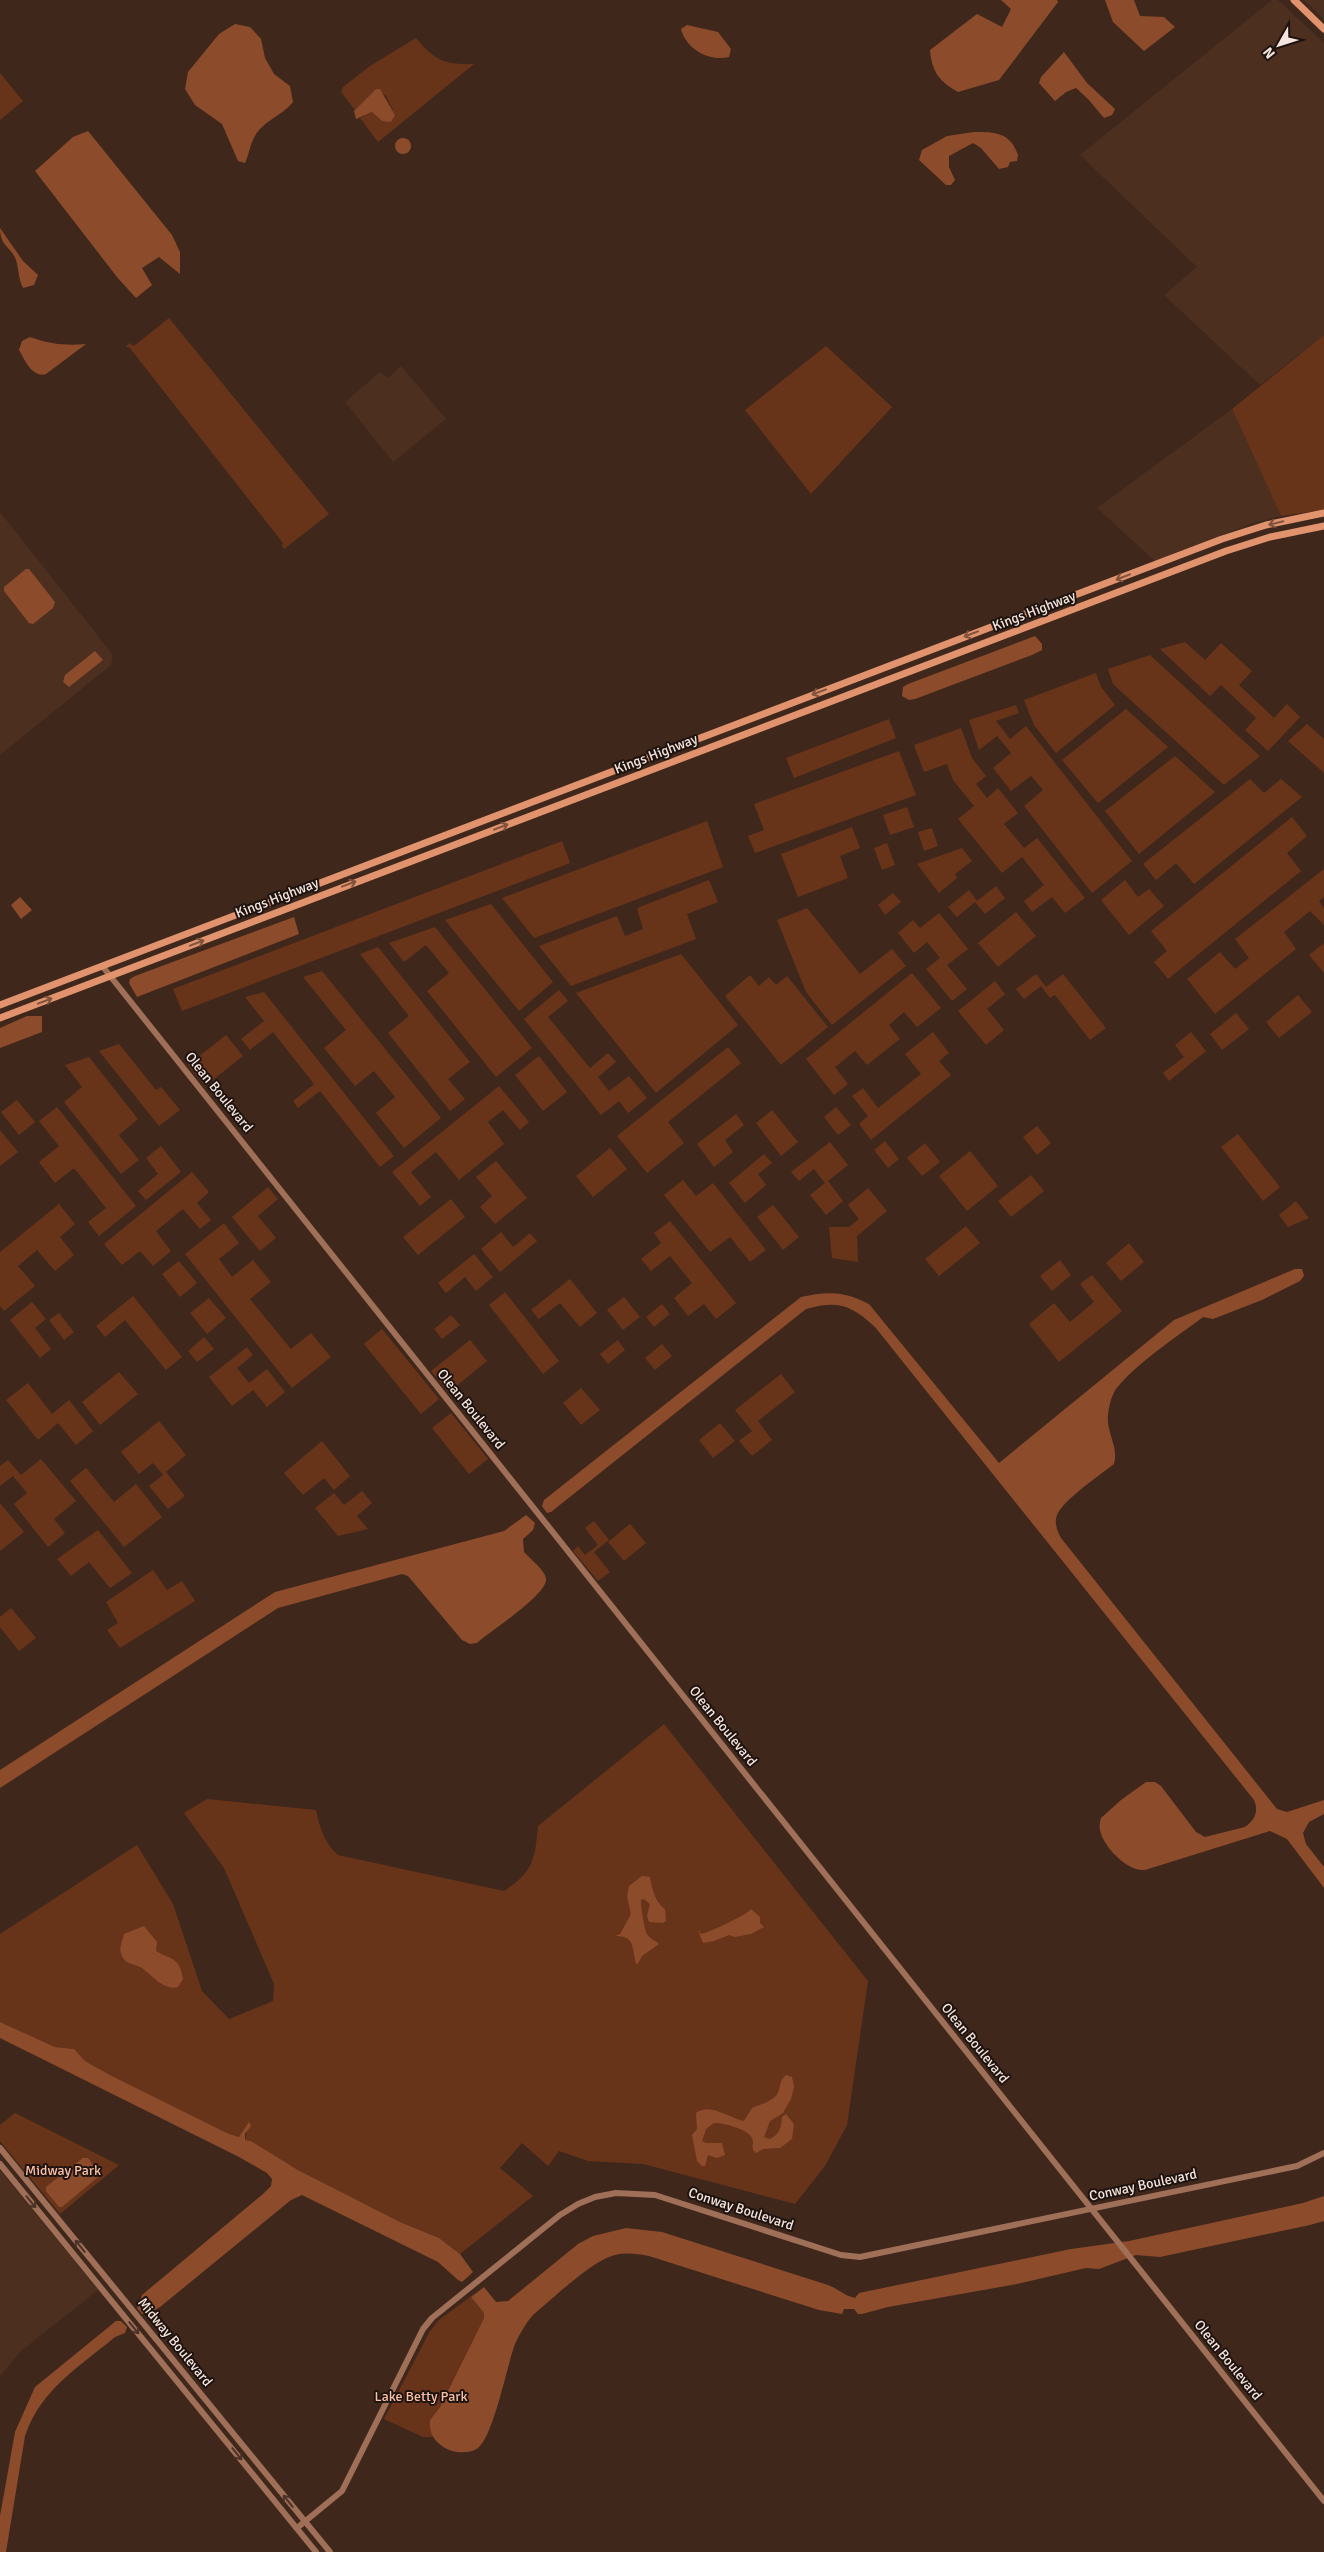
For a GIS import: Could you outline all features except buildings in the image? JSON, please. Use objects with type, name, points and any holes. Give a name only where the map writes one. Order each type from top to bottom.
[{"type":"main road","points":[[1294,0],[1324,29]]},
{"type":"main road","name":"Kings Highway","points":[[0,1005],[1222,539],[1266,525],[1324,514]]},
{"type":"main road","name":"Kings Highway","points":[[0,1018],[1226,551],[1270,537],[1324,526]]},
{"type":"street","name":"Olean Boulevard","points":[[103,967],[1324,2501]]},
{"type":"street","name":"Midway Boulevard","points":[[0,2148],[330,2552]]},
{"type":"street","name":"Conway Boulevard","points":[[296,2528],[342,2491],[423,2329],[432,2318],[560,2214],[589,2199],[624,2192],[655,2195],[841,2255],[860,2257],[1297,2166],[1324,2153]]},
{"type":"street","name":"Midway Boulevard","points":[[0,2164],[316,2552]]},
{"type":"shaded area","points":[[1001,0],[1057,0],[1058,2],[999,80],[958,92],[941,80],[935,70],[930,50],[977,14],[1002,27],[1011,9]]},
{"type":"shaded area","points":[[1105,0],[1134,0],[1140,16],[1164,17],[1175,27],[1144,51],[1113,22]]},
{"type":"shaded area","points":[[1272,0],[1278,0],[1324,43],[1324,335],[1260,385],[1164,295],[1197,267],[1080,155]]},
{"type":"shaded area","points":[[1304,0],[1324,0],[1324,19]]},
{"type":"shaded area","points":[[235,24],[250,27],[261,39],[265,58],[274,74],[290,86],[293,102],[263,126],[255,136],[245,163],[238,161],[222,124],[195,105],[185,89],[188,72],[219,34]]},
{"type":"shaded area","points":[[687,25],[718,32],[731,49],[729,57],[714,58],[706,56],[693,48],[688,43],[681,29]]},
{"type":"shaded area","points":[[1064,52],[1087,83],[1115,109],[1112,115],[1104,118],[1076,88],[1066,92],[1055,101],[1039,83],[1041,77]]},
{"type":"shaded area","points":[[376,89],[380,89],[395,115],[391,122],[382,121],[372,112],[356,119],[354,111]]},
{"type":"shaded area","points":[[88,131],[172,235],[180,252],[180,274],[159,257],[142,268],[152,285],[136,298],[117,277],[35,171],[73,137]]},
{"type":"shaded area","points":[[974,132],[995,133],[1006,138],[1015,147],[1018,155],[1017,161],[1010,162],[1008,167],[999,169],[981,148],[973,143],[949,156],[949,167],[955,180],[951,185],[946,185],[919,160],[922,150],[947,136]]},
{"type":"shaded area","points":[[400,138],[406,138],[411,143],[409,152],[400,154],[395,149],[395,143]]},
{"type":"shaded area","points":[[0,228],[23,261],[38,275],[34,285],[23,288],[16,260],[2,239]]},
{"type":"shaded area","points":[[30,337],[58,344],[86,344],[46,374],[41,375],[33,371],[19,350],[22,341]]},
{"type":"shaded area","points":[[401,366],[446,419],[393,462],[345,402],[380,372],[388,378]]},
{"type":"shaded area","points":[[1232,409],[1281,516],[1253,523],[1155,561],[1097,508]]},
{"type":"shaded area","points":[[0,512],[113,655],[111,665],[0,755]]},
{"type":"shaded area","points":[[26,569],[29,569],[55,602],[53,608],[33,624],[29,623],[4,591],[4,587]]},
{"type":"shaded area","points":[[1035,636],[1042,644],[1042,650],[1032,655],[915,699],[909,700],[902,696],[903,687],[908,684]]},
{"type":"shaded area","points":[[95,651],[103,660],[69,687],[63,682],[65,675]]},
{"type":"shaded area","points":[[20,897],[32,910],[21,919],[11,905]]},
{"type":"shaded area","points":[[294,917],[299,934],[137,997],[129,983],[130,979],[135,976]]},
{"type":"shaded area","points":[[27,1016],[42,1016],[42,1032],[0,1048],[0,1028]]},
{"type":"shaded area","points":[[1295,1269],[1302,1269],[1304,1276],[1300,1281],[1262,1300],[1213,1319],[1203,1317],[1157,1351],[1125,1379],[1114,1392],[1108,1412],[1109,1427],[1115,1452],[1114,1464],[1066,1502],[1057,1515],[1056,1524],[1061,1538],[1277,1809],[1287,1812],[1324,1800],[1324,1814],[1309,1822],[1303,1833],[1306,1844],[1324,1867],[1324,1888],[1287,1839],[1270,1831],[1145,1870],[1131,1867],[1111,1850],[1100,1830],[1101,1818],[1121,1800],[1146,1782],[1155,1782],[1161,1786],[1196,1832],[1205,1837],[1245,1827],[1256,1812],[1254,1800],[875,1327],[851,1309],[844,1306],[827,1305],[806,1309],[551,1512],[547,1513],[542,1506],[544,1500],[801,1297],[836,1293],[844,1294],[869,1304],[999,1463],[1174,1320]]},
{"type":"shaded area","points":[[526,1515],[535,1523],[533,1530],[523,1539],[524,1552],[545,1575],[544,1585],[529,1602],[477,1643],[470,1644],[462,1640],[408,1576],[402,1574],[278,1608],[0,1788],[0,1770],[275,1592],[504,1531]]},
{"type":"shaded area","points":[[642,1876],[650,1877],[656,1899],[665,1909],[666,1921],[663,1923],[649,1922],[647,1916],[650,1904],[644,1899],[641,1900],[646,1932],[659,1944],[642,1956],[637,1965],[630,1941],[622,1936],[615,1936],[620,1934],[631,1914],[627,1896],[629,1886]]},
{"type":"shaded area","points":[[751,1909],[760,1917],[760,1923],[764,1927],[751,1934],[735,1937],[729,1935],[703,1943],[698,1930],[701,1934],[711,1931]]},
{"type":"shaded area","points":[[144,1926],[157,1942],[156,1951],[174,1960],[180,1967],[183,1979],[178,1987],[173,1988],[163,1985],[142,1968],[127,1962],[122,1957],[120,1948],[124,1934]]},
{"type":"shaded area","points":[[0,2022],[55,2047],[74,2049],[85,2061],[112,2076],[227,2133],[239,2137],[249,2122],[251,2126],[245,2134],[245,2140],[251,2141],[298,2170],[400,2222],[439,2238],[460,2254],[473,2272],[462,2282],[438,2262],[302,2195],[291,2200],[160,2307],[148,2314],[142,2314],[137,2308],[142,2295],[263,2194],[271,2186],[272,2179],[267,2173],[239,2157],[0,2038]]},
{"type":"shaded area","points":[[786,2075],[792,2077],[794,2087],[791,2099],[783,2113],[770,2121],[764,2137],[770,2139],[778,2133],[782,2117],[786,2114],[794,2124],[792,2139],[780,2148],[763,2149],[756,2153],[753,2150],[752,2138],[746,2132],[729,2125],[714,2123],[706,2129],[702,2141],[706,2143],[722,2143],[725,2155],[717,2158],[708,2155],[705,2166],[702,2166],[697,2161],[692,2135],[697,2129],[696,2113],[701,2110],[713,2110],[744,2121],[752,2108],[775,2097]]},
{"type":"shaded area","points":[[83,2158],[88,2158],[99,2173],[98,2177],[62,2207],[59,2207],[46,2191],[46,2187]]},
{"type":"shaded area","points":[[0,2170],[98,2290],[21,2351],[0,2376]]},
{"type":"shaded area","points":[[1324,2196],[1324,2221],[1310,2225],[1160,2257],[1136,2255],[1099,2269],[1086,2268],[1017,2284],[888,2307],[862,2314],[858,2314],[854,2309],[844,2309],[842,2314],[819,2310],[649,2256],[628,2253],[615,2255],[606,2258],[584,2272],[561,2290],[528,2321],[515,2344],[495,2415],[484,2441],[478,2448],[470,2452],[450,2450],[439,2444],[430,2428],[430,2420],[440,2407],[484,2318],[484,2313],[471,2297],[484,2287],[496,2302],[508,2301],[578,2244],[593,2236],[626,2228],[662,2232],[828,2285],[855,2298],[859,2293],[1071,2249],[1129,2241],[1303,2203]]},
{"type":"shaded area","points":[[116,2321],[121,2321],[127,2327],[125,2333],[115,2337],[62,2380],[41,2405],[32,2420],[25,2436],[6,2552],[0,2552],[0,2516],[15,2432],[35,2387]]},
{"type":"green space","points":[[416,38],[435,57],[456,64],[474,64],[378,142],[360,118],[372,112],[382,121],[395,115],[386,96],[376,89],[355,110],[341,92],[343,87],[370,66]]},
{"type":"green space","points":[[0,73],[23,101],[0,120]]},
{"type":"green space","points":[[169,318],[329,514],[284,549],[283,543],[129,347],[126,347],[129,343],[134,346]]},
{"type":"green space","points":[[1324,335],[1324,510],[1281,516],[1232,409]]},
{"type":"green space","points":[[826,346],[892,407],[811,494],[745,410]]},
{"type":"green space","points":[[1185,642],[1205,660],[1221,643],[1252,671],[1239,685],[1274,718],[1287,704],[1300,717],[1268,751],[1245,730],[1256,718],[1221,685],[1210,696],[1160,649]]},
{"type":"green space","points":[[1150,655],[1260,756],[1224,785],[1113,684],[1108,669]]},
{"type":"green space","points":[[1096,673],[1101,687],[1115,705],[1056,753],[1034,725],[1024,700]]},
{"type":"green space","points":[[1016,705],[1019,713],[996,721],[1010,739],[1026,726],[1132,861],[1092,893],[1024,806],[1043,790],[1031,776],[1011,791],[993,768],[1011,753],[997,736],[979,750],[969,720]]},
{"type":"green space","points":[[1126,709],[1168,747],[1098,803],[1062,760]]},
{"type":"green space","points":[[889,719],[896,738],[794,778],[786,758]]},
{"type":"green space","points":[[1307,724],[1324,739],[1324,773],[1288,741]]},
{"type":"green space","points":[[961,728],[972,758],[986,776],[976,784],[987,798],[998,788],[1018,813],[1004,824],[1024,848],[1037,838],[1085,898],[1065,913],[1052,897],[1032,912],[1024,901],[1044,885],[1022,857],[1002,873],[958,819],[974,806],[953,780],[947,764],[924,772],[914,745]]},
{"type":"green space","points":[[899,751],[916,795],[755,853],[748,836],[764,830],[754,804]]},
{"type":"green space","points":[[1175,756],[1215,792],[1139,854],[1105,811]]},
{"type":"green space","points":[[1250,779],[1264,793],[1281,779],[1302,797],[1194,884],[1176,863],[1156,880],[1143,864]]},
{"type":"green space","points":[[907,807],[914,827],[890,835],[883,815]]},
{"type":"green space","points":[[1292,817],[1307,836],[1287,853],[1301,871],[1168,979],[1154,962],[1167,951],[1151,931]]},
{"type":"green space","points":[[707,821],[723,867],[534,938],[502,898]]},
{"type":"green space","points":[[852,827],[860,848],[840,856],[848,878],[798,897],[781,854]]},
{"type":"green space","points":[[932,828],[938,846],[924,851],[918,832]]},
{"type":"green space","points":[[562,841],[570,863],[182,1011],[173,989]]},
{"type":"green space","points":[[887,843],[895,865],[882,870],[874,848]]},
{"type":"green space","points":[[962,848],[972,861],[955,874],[957,878],[939,893],[917,864]]},
{"type":"green space","points":[[1324,869],[1324,897],[1319,901],[1324,908],[1324,925],[1310,911],[1284,932],[1296,949],[1215,1014],[1187,979],[1220,952],[1235,969],[1249,958],[1235,939]]},
{"type":"green space","points":[[709,880],[718,902],[687,914],[696,939],[571,986],[539,946],[617,916],[625,936],[643,929],[637,908]]},
{"type":"green space","points":[[1125,880],[1138,897],[1149,889],[1164,906],[1129,935],[1101,900]]},
{"type":"green space","points":[[996,886],[1005,898],[985,914],[975,902],[957,917],[948,907],[969,890],[977,901]]},
{"type":"green space","points":[[893,893],[901,902],[885,915],[878,905]]},
{"type":"green space","points":[[491,904],[553,982],[519,1011],[445,920]]},
{"type":"green space","points":[[807,908],[860,974],[892,949],[906,966],[832,1025],[806,992],[777,920]]},
{"type":"green space","points":[[1016,912],[1036,936],[998,967],[978,943]]},
{"type":"green space","points":[[939,913],[968,949],[947,965],[967,989],[952,1001],[926,969],[940,958],[927,942],[914,953],[898,933],[913,920],[920,928]]},
{"type":"green space","points":[[435,927],[532,1048],[496,1077],[427,991],[449,973],[426,945],[404,962],[389,943]]},
{"type":"green space","points":[[1324,943],[1324,973],[1309,955]]},
{"type":"green space","points":[[378,947],[470,1062],[448,1079],[465,1099],[450,1111],[388,1033],[409,1016],[360,954]]},
{"type":"green space","points":[[681,954],[738,1025],[656,1093],[576,993]]},
{"type":"green space","points":[[322,971],[441,1118],[404,1148],[376,1113],[395,1097],[374,1071],[355,1086],[324,1048],[346,1030],[303,977]]},
{"type":"green space","points":[[912,973],[941,1008],[917,1027],[904,1012],[889,1025],[900,1039],[867,1065],[855,1051],[835,1067],[848,1084],[834,1095],[806,1059]]},
{"type":"green space","points":[[1036,974],[1046,987],[1063,974],[1106,1028],[1090,1040],[1055,995],[1050,998],[1041,986],[1024,999],[1016,989]]},
{"type":"green space","points":[[750,975],[759,986],[769,977],[776,985],[787,976],[828,1027],[781,1065],[725,996]]},
{"type":"green space","points":[[995,981],[1005,994],[987,1009],[1004,1030],[986,1045],[958,1011]]},
{"type":"green space","points":[[559,990],[568,1001],[548,1017],[590,1068],[608,1053],[616,1062],[598,1077],[609,1091],[629,1076],[647,1098],[628,1113],[619,1101],[601,1115],[524,1019]]},
{"type":"green space","points":[[264,992],[394,1156],[380,1167],[320,1091],[298,1108],[293,1101],[314,1084],[273,1032],[250,1050],[241,1039],[264,1021],[245,997]]},
{"type":"green space","points":[[1298,995],[1312,1012],[1279,1038],[1266,1022]]},
{"type":"green space","points":[[1236,1013],[1249,1029],[1222,1050],[1210,1034]]},
{"type":"green space","points":[[933,1032],[949,1053],[939,1061],[951,1075],[871,1140],[859,1124],[868,1116],[852,1096],[863,1088],[878,1108],[921,1074],[905,1054]]},
{"type":"green space","points":[[1191,1032],[1206,1051],[1169,1081],[1163,1073],[1184,1057],[1175,1045]]},
{"type":"green space","points":[[226,1035],[243,1056],[205,1086],[188,1065]]},
{"type":"green space","points":[[119,1044],[156,1090],[161,1087],[180,1110],[159,1126],[99,1051]]},
{"type":"green space","points":[[728,1047],[741,1063],[668,1122],[684,1143],[647,1173],[617,1136]]},
{"type":"green space","points":[[539,1056],[567,1092],[543,1111],[515,1075]]},
{"type":"green space","points":[[89,1057],[138,1119],[119,1135],[139,1160],[121,1174],[64,1102],[82,1087],[65,1065]]},
{"type":"green space","points":[[499,1086],[529,1122],[520,1130],[503,1110],[488,1122],[504,1144],[459,1180],[436,1152],[411,1172],[431,1197],[420,1206],[392,1172]]},
{"type":"green space","points":[[17,1100],[35,1122],[19,1135],[1,1112]]},
{"type":"green space","points":[[57,1107],[136,1206],[99,1236],[88,1222],[106,1208],[74,1168],[55,1183],[39,1162],[59,1146],[39,1121]]},
{"type":"green space","points":[[836,1107],[851,1125],[838,1135],[824,1117]]},
{"type":"green space","points":[[772,1110],[798,1142],[781,1156],[756,1123]]},
{"type":"green space","points":[[736,1114],[744,1125],[725,1140],[733,1152],[714,1167],[697,1144]]},
{"type":"green space","points":[[1037,1126],[1051,1143],[1037,1155],[1023,1137]]},
{"type":"green space","points":[[0,1130],[18,1152],[0,1166]]},
{"type":"green space","points":[[1238,1134],[1280,1187],[1263,1201],[1221,1147]]},
{"type":"green space","points":[[885,1141],[899,1159],[888,1168],[874,1150]]},
{"type":"green space","points":[[830,1142],[848,1165],[828,1181],[843,1201],[826,1215],[810,1195],[825,1183],[814,1169],[799,1181],[791,1172]]},
{"type":"green space","points":[[925,1143],[940,1162],[922,1176],[907,1158]]},
{"type":"green space","points":[[161,1146],[181,1172],[146,1200],[138,1191],[158,1174],[146,1158]]},
{"type":"green space","points":[[610,1148],[627,1169],[593,1197],[576,1176]]},
{"type":"green space","points":[[970,1151],[998,1186],[967,1211],[939,1176]]},
{"type":"green space","points":[[764,1154],[772,1163],[758,1174],[766,1185],[745,1203],[729,1183]]},
{"type":"green space","points":[[496,1161],[527,1198],[495,1224],[480,1207],[492,1196],[476,1177]]},
{"type":"green space","points":[[192,1172],[209,1192],[197,1203],[211,1220],[200,1229],[183,1209],[156,1231],[171,1251],[153,1266],[140,1251],[122,1265],[104,1244]]},
{"type":"green space","points":[[1031,1175],[1044,1191],[1011,1217],[998,1201]]},
{"type":"green space","points":[[683,1180],[696,1196],[713,1183],[766,1250],[750,1262],[730,1237],[710,1252],[664,1195]]},
{"type":"green space","points":[[268,1187],[278,1199],[258,1216],[276,1238],[260,1251],[232,1217]]},
{"type":"green space","points":[[868,1188],[887,1211],[857,1236],[858,1262],[832,1258],[829,1227],[849,1227],[859,1219],[848,1205]]},
{"type":"green space","points":[[451,1199],[465,1217],[418,1255],[403,1237]]},
{"type":"green space","points":[[1296,1201],[1309,1218],[1288,1227],[1279,1215]]},
{"type":"green space","points":[[59,1204],[75,1224],[60,1237],[74,1255],[55,1271],[37,1250],[18,1266],[35,1286],[4,1311],[0,1306],[0,1252]]},
{"type":"green space","points":[[773,1205],[799,1237],[783,1250],[757,1217]]},
{"type":"green space","points":[[670,1221],[736,1303],[716,1319],[704,1304],[688,1316],[674,1298],[692,1283],[670,1256],[651,1271],[641,1259],[661,1243],[654,1233]]},
{"type":"green space","points":[[224,1223],[239,1243],[219,1259],[232,1277],[253,1260],[271,1282],[250,1299],[291,1349],[311,1333],[331,1357],[292,1388],[185,1254]]},
{"type":"green space","points":[[966,1226],[980,1243],[939,1276],[925,1259]]},
{"type":"green space","points":[[501,1232],[513,1247],[530,1233],[537,1241],[500,1272],[481,1249]]},
{"type":"green space","points":[[1129,1243],[1144,1262],[1121,1281],[1106,1263]]},
{"type":"green space","points":[[474,1254],[493,1277],[476,1291],[465,1277],[446,1293],[438,1283]]},
{"type":"green space","points":[[1060,1260],[1071,1275],[1052,1291],[1040,1276]]},
{"type":"green space","points":[[179,1261],[197,1283],[180,1297],[162,1274]]},
{"type":"green space","points":[[1092,1275],[1122,1311],[1059,1362],[1029,1324],[1054,1303],[1070,1322],[1094,1302],[1080,1284]]},
{"type":"green space","points":[[570,1279],[597,1313],[580,1327],[560,1303],[539,1319],[531,1310]]},
{"type":"green space","points":[[505,1292],[559,1361],[543,1374],[489,1305]]},
{"type":"green space","points":[[133,1296],[182,1357],[166,1370],[125,1320],[105,1337],[96,1326]]},
{"type":"green space","points":[[624,1297],[640,1317],[623,1330],[607,1310]]},
{"type":"green space","points":[[209,1298],[226,1318],[207,1334],[190,1313]]},
{"type":"green space","points":[[32,1302],[46,1319],[35,1328],[51,1349],[40,1358],[10,1320]]},
{"type":"green space","points":[[662,1304],[670,1314],[654,1327],[646,1317]]},
{"type":"green space","points":[[59,1313],[74,1332],[64,1340],[49,1320]]},
{"type":"green space","points":[[451,1315],[460,1325],[442,1339],[434,1329]]},
{"type":"green space","points":[[382,1329],[439,1399],[421,1414],[364,1344]]},
{"type":"green space","points":[[204,1337],[214,1349],[197,1362],[188,1351]]},
{"type":"green space","points":[[470,1340],[487,1361],[449,1392],[431,1371]]},
{"type":"green space","points":[[618,1340],[625,1350],[608,1364],[600,1354]]},
{"type":"green space","points":[[662,1344],[672,1356],[655,1370],[645,1358]]},
{"type":"green space","points":[[247,1347],[253,1355],[237,1368],[249,1383],[267,1369],[285,1392],[267,1407],[253,1390],[232,1406],[209,1377]]},
{"type":"green space","points":[[119,1372],[138,1394],[100,1425],[82,1402]]},
{"type":"green space","points":[[781,1374],[795,1392],[758,1421],[772,1440],[752,1456],[739,1441],[752,1431],[735,1410]]},
{"type":"green space","points":[[28,1383],[52,1414],[69,1400],[93,1431],[76,1445],[58,1423],[38,1440],[6,1400]]},
{"type":"green space","points":[[581,1388],[600,1410],[581,1425],[563,1403]]},
{"type":"green space","points":[[451,1413],[488,1459],[469,1474],[432,1428]]},
{"type":"green space","points":[[159,1421],[186,1455],[166,1472],[185,1496],[168,1509],[149,1486],[163,1475],[153,1463],[139,1474],[121,1452]]},
{"type":"green space","points":[[720,1423],[735,1441],[713,1458],[699,1440]]},
{"type":"green space","points":[[322,1441],[350,1476],[334,1490],[324,1478],[303,1495],[284,1473]]},
{"type":"green space","points":[[41,1459],[76,1501],[54,1519],[65,1533],[48,1547],[14,1504],[27,1493],[13,1476],[0,1486],[0,1466],[8,1460],[21,1475]]},
{"type":"green space","points":[[86,1468],[114,1502],[136,1484],[162,1517],[124,1547],[70,1481]]},
{"type":"green space","points":[[362,1491],[372,1503],[357,1516],[368,1529],[338,1536],[315,1508],[334,1493],[344,1505]]},
{"type":"green space","points":[[0,1503],[24,1532],[0,1551]]},
{"type":"green space","points":[[594,1521],[609,1540],[594,1552],[610,1572],[598,1581],[573,1551],[578,1546],[585,1555],[598,1545],[585,1528]]},
{"type":"green space","points":[[630,1524],[646,1543],[624,1561],[608,1542]]},
{"type":"green space","points":[[98,1530],[132,1573],[110,1588],[89,1562],[71,1576],[57,1559]]},
{"type":"green space","points":[[153,1570],[167,1590],[182,1581],[195,1601],[120,1648],[107,1630],[118,1623],[106,1602]]},
{"type":"green space","points":[[11,1608],[36,1638],[19,1651],[0,1627],[0,1617]]},
{"type":"green space","points":[[664,1724],[868,1981],[847,2125],[825,2166],[795,2204],[643,2164],[588,2161],[559,2151],[548,2166],[522,2143],[500,2168],[533,2196],[460,2254],[439,2238],[400,2222],[298,2170],[251,2141],[245,2140],[249,2123],[240,2137],[227,2133],[112,2076],[85,2061],[74,2049],[55,2047],[0,2022],[0,1934],[137,1845],[173,1904],[202,1991],[229,2019],[273,2001],[274,1984],[224,1868],[184,1813],[207,1799],[316,1810],[323,1835],[338,1855],[504,1891],[521,1878],[531,1864],[536,1848],[538,1826]]},
{"type":"green space","name":"Midway Park","points":[[15,2113],[119,2165],[60,2214],[0,2141],[0,2125]]},
{"type":"green space","name":"Lake Betty Park","points":[[477,2292],[471,2297],[484,2313],[484,2318],[440,2407],[430,2420],[433,2437],[423,2437],[384,2419],[430,2331],[439,2320]]}]
